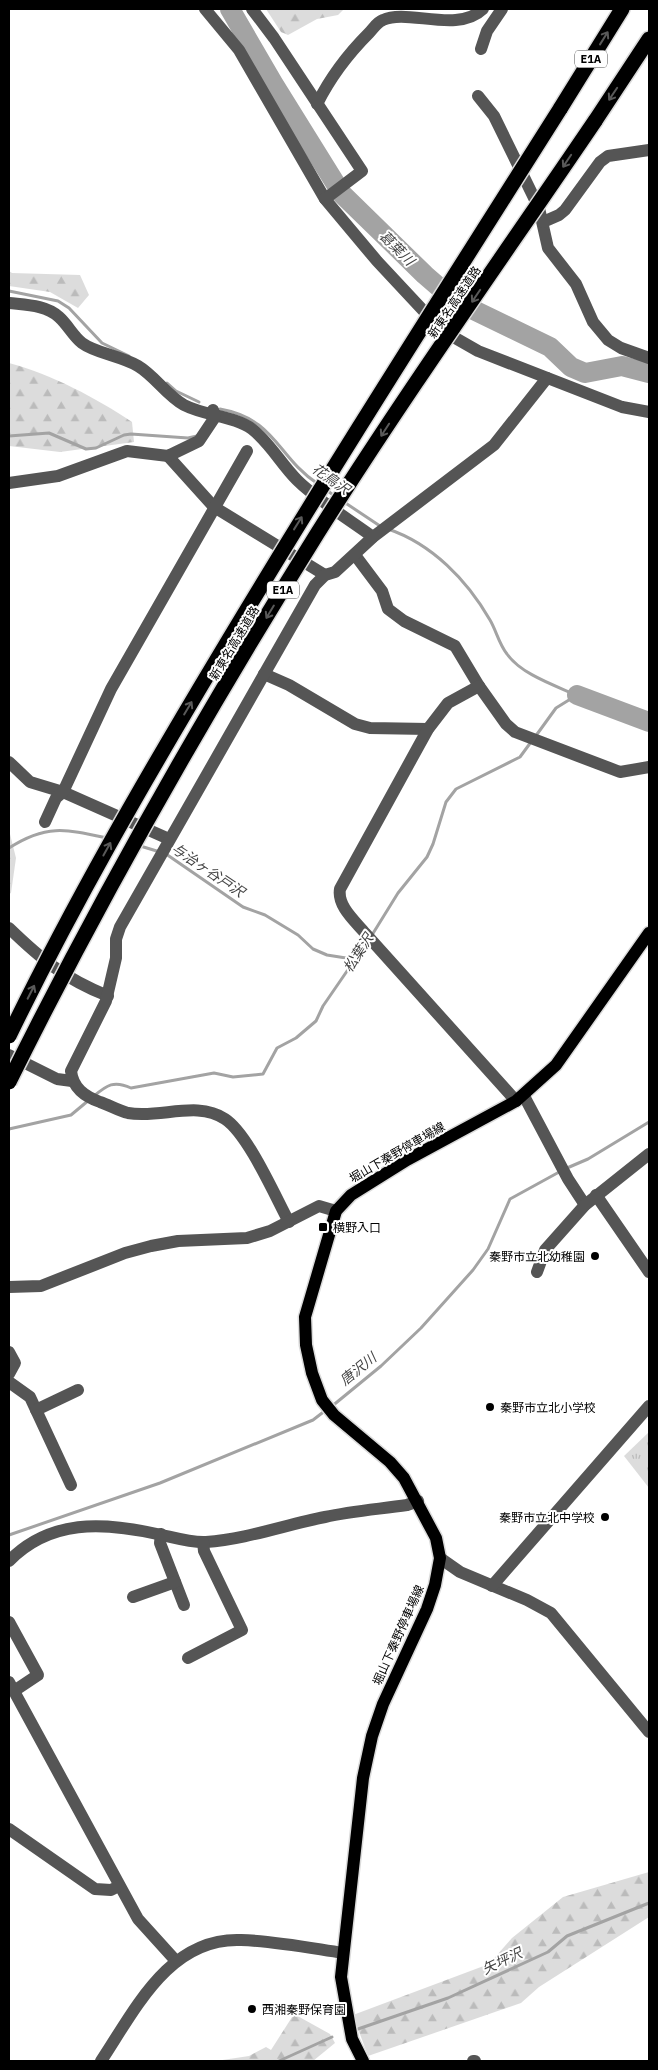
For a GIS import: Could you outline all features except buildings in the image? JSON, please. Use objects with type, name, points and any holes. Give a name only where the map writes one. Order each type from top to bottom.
[{"type":"highway","name":"新東名高速道路","points":[[9,1036],[77,902],[141,786],[294,530],[622,9]]},
{"type":"highway","name":"新東名高速道路","points":[[9,1082],[92,920],[159,798],[317,534],[649,39]]},
{"type":"main road","name":"堀山下秦野停車場線","points":[[363,2061],[352,2039],[346,2014],[341,1977],[363,1778],[372,1736],[383,1704],[427,1609],[435,1585],[440,1558],[436,1538],[418,1500],[390,1462],[334,1415],[322,1400],[312,1373],[306,1345],[305,1317],[336,1211],[351,1195],[407,1160],[520,1098],[556,1065],[649,932]]},
{"type":"street","points":[[204,9],[238,50],[327,198],[377,261],[433,321],[450,335],[478,351],[622,407],[649,412]]},
{"type":"street","points":[[252,9],[274,38],[362,171],[327,198]]},
{"type":"street","points":[[317,104],[339,66],[381,20],[392,17],[428,20],[459,19],[478,14],[483,9]]},
{"type":"street","points":[[481,49],[487,31],[502,9]]},
{"type":"street","points":[[478,96],[494,116],[539,208],[548,248],[576,284],[598,329],[621,348],[649,358]]},
{"type":"street","points":[[543,222],[559,215],[565,210],[600,162],[608,156],[649,150]]},
{"type":"street","points":[[9,303],[39,306],[58,316],[83,344],[122,358],[140,367],[171,396],[185,405],[214,413],[250,428],[266,442],[298,482],[376,535]]},
{"type":"street","points":[[72,1081],[71,1071],[99,1019],[108,996],[116,958],[116,939],[120,927],[315,585],[325,575],[335,572],[376,535],[494,445],[547,378]]},
{"type":"street","points":[[9,483],[58,476],[126,451],[168,456],[199,441],[214,413]]},
{"type":"street","points":[[45,822],[56,798],[63,792],[98,712],[247,451]]},
{"type":"street","points":[[168,456],[214,507],[325,575]]},
{"type":"street","points":[[355,555],[382,591],[388,609],[404,621],[455,646],[479,686],[506,724],[526,737],[620,772],[649,767]]},
{"type":"street","points":[[264,674],[289,685],[355,724],[370,728],[428,729]]},
{"type":"street","points":[[479,686],[448,703],[428,729],[340,889],[340,901],[369,936],[520,1098],[585,1205]]},
{"type":"street","points":[[9,762],[30,782],[63,792],[168,842]]},
{"type":"street","points":[[9,928],[35,954],[58,971],[108,996]]},
{"type":"street","points":[[9,1055],[57,1079],[72,1081],[88,1096],[128,1112],[149,1114],[202,1110],[225,1119],[241,1135],[289,1222]]},
{"type":"street","points":[[537,1272],[545,1250],[585,1205],[596,1194],[649,1154]]},
{"type":"street","points":[[596,1194],[649,1272]]},
{"type":"street","points":[[9,1287],[41,1286],[125,1253],[151,1246],[178,1241],[247,1238],[270,1231],[319,1206],[336,1211]]},
{"type":"street","points":[[9,1352],[15,1363],[9,1374]]},
{"type":"street","points":[[9,1382],[30,1397],[71,1485]]},
{"type":"street","points":[[36,1410],[78,1390]]},
{"type":"street","points":[[492,1586],[649,1406]]},
{"type":"street","points":[[9,1561],[21,1548],[43,1535],[84,1526],[124,1527],[203,1542],[228,1539],[326,1517],[407,1505],[418,1500]]},
{"type":"street","points":[[161,1534],[160,1543],[184,1605]]},
{"type":"street","points":[[188,1658],[242,1630],[204,1551],[203,1542]]},
{"type":"street","points":[[440,1558],[460,1572],[534,1603],[550,1613],[649,1732]]},
{"type":"street","points":[[133,1597],[175,1582]]},
{"type":"street","points":[[9,1622],[38,1675],[11,1687],[63,1778],[138,1919],[176,1961]]},
{"type":"street","points":[[9,1829],[95,1889],[111,1890],[119,1886]]},
{"type":"street","points":[[101,2061],[151,1986],[176,1961],[198,1946],[240,1940],[343,1953]]},
{"type":"green space","points":[[266,9],[344,9],[338,15],[317,19],[288,35],[281,32]]},
{"type":"green space","points":[[9,271],[12,273],[80,275],[89,295],[78,308],[50,292],[9,286]]},
{"type":"green space","points":[[9,363],[57,380],[118,413],[132,422],[134,442],[60,452],[9,446]]},
{"type":"green space","points":[[9,830],[16,858],[11,893],[9,894]]},
{"type":"green space","points":[[649,1432],[649,1488],[624,1456]]},
{"type":"green space","points":[[649,1872],[649,1917],[539,1987],[521,2003],[368,2056],[353,2015],[489,1964],[512,1938],[563,1897]]},
{"type":"green space","points":[[294,2014],[330,2034],[335,2043],[313,2061],[216,2061],[249,2056],[266,2047],[271,2050]]},
{"type":"waterway","name":"葛葉川","points":[[230,9],[273,83],[342,194],[425,275],[455,301],[550,347],[571,367],[585,373],[622,366],[649,373]]},
{"type":"waterway","points":[[9,291],[58,301],[69,308],[102,343],[129,356]]},
{"type":"waterway","points":[[167,383],[176,391],[199,402]]},
{"type":"waterway","name":"花鳥沢","points":[[217,412],[220,409],[239,414],[253,421],[265,430],[293,462],[318,484]]},
{"type":"waterway","name":"花鳥沢","points":[[9,436],[49,433],[86,449],[96,448],[124,435],[131,434],[188,438],[197,436]]},
{"type":"waterway","name":"花鳥沢","points":[[325,489],[336,497]]},
{"type":"waterway","name":"花鳥沢","points":[[344,502],[380,526]]},
{"type":"waterway","name":"花鳥沢","points":[[388,529],[419,544],[447,565],[481,605],[504,650],[513,661],[538,678],[576,695]]},
{"type":"waterway","name":"松葉沢","points":[[535,737],[556,708],[577,695]]},
{"type":"waterway","name":"松葉沢","points":[[577,695],[649,722]]},
{"type":"waterway","name":"松葉沢","points":[[372,935],[398,893],[427,857],[446,802],[456,789],[520,757],[531,742]]},
{"type":"waterway","name":"与治ヶ谷戸沢","points":[[9,848],[22,840],[45,832],[80,832],[107,838]]},
{"type":"waterway","name":"与治ヶ谷戸沢","points":[[137,845],[160,852]]},
{"type":"waterway","name":"与治ヶ谷戸沢","points":[[166,854],[243,907],[265,915],[298,935],[313,949],[327,955],[346,958],[356,955]]},
{"type":"waterway","name":"松葉沢","points":[[94,1096],[103,1089],[115,1084],[131,1088],[214,1073],[233,1077],[263,1074],[277,1048],[296,1038],[316,1021],[323,1006],[367,942]]},
{"type":"waterway","name":"松葉沢","points":[[9,1129],[71,1115],[89,1100]]},
{"type":"waterway","name":"唐沢川","points":[[567,1168],[588,1159],[649,1122]]},
{"type":"waterway","name":"唐沢川","points":[[331,1407],[381,1366],[421,1328],[473,1270],[488,1249],[510,1199],[561,1171]]},
{"type":"waterway","name":"唐沢川","points":[[9,1535],[160,1483],[313,1420],[326,1410]]},
{"type":"waterway","name":"矢坪沢","points":[[358,2029],[448,1998],[548,1952],[567,1936],[649,1903]]},
{"type":"waterway","name":"矢坪沢","points":[[279,2061],[332,2037]]},
{"type":"place","name":"横野入口","points":[[323,1227]]},
{"type":"place","name":"秦野市立北幼稚園","points":[[595,1256]]},
{"type":"place","name":"秦野市立北小学校","points":[[490,1407]]},
{"type":"place","name":"秦野市立北中学校","points":[[605,1517]]},
{"type":"place","name":"西湘秦野保育園","points":[[252,2009]]}]
